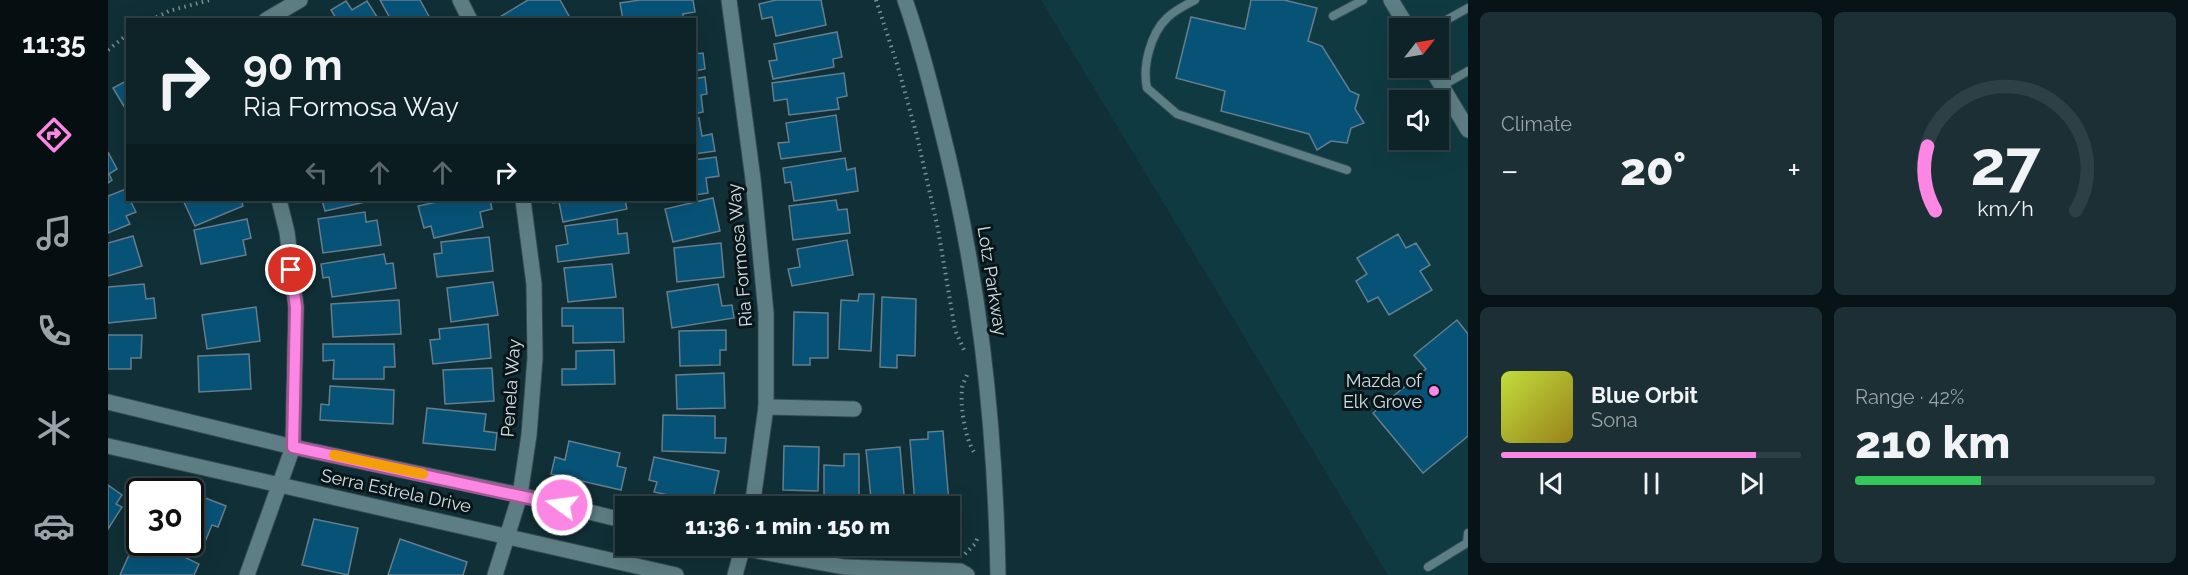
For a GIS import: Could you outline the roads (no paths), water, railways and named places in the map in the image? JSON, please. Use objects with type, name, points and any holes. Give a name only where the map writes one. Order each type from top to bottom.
[{"type":"street","points":[[269,18],[300,0]]},
{"type":"street","points":[[460,0],[469,18]]},
{"type":"street","name":"Ria Formosa Way","points":[[729,0],[753,179],[766,313],[766,407],[754,496]]},
{"type":"street","name":"Lotz Parkway","points":[[905,0],[930,81],[966,232],[992,430],[998,575]]},
{"type":"street","points":[[1391,0],[1402,18]]},
{"type":"street","points":[[1437,78],[1468,130]]},
{"type":"street","points":[[247,575],[293,447],[296,307],[287,232],[279,201]]},
{"type":"street","name":"Penela Way","points":[[495,575],[520,495],[529,435],[535,358],[534,284],[523,201]]},
{"type":"street","name":"Serra Estrela Drive","points":[[108,402],[293,447],[615,517]]},
{"type":"street","points":[[766,407],[854,409]]},
{"type":"street","name":"Serra Estrela Drive","points":[[108,446],[676,575]]},
{"type":"street","points":[[735,575],[738,556]]},
{"type":"street","points":[[786,556],[844,567],[964,573]]},
{"type":"lane","points":[[1195,0],[1167,17],[1155,34],[1147,63],[1147,88],[1177,114],[1347,170]]},
{"type":"lane","points":[[1333,16],[1363,0]]},
{"type":"lane","points":[[1449,18],[1468,8]]},
{"type":"lane","points":[[1442,86],[1468,71]]},
{"type":"lane","points":[[1428,567],[1467,543],[1468,533]]},
{"type":"place","name":"Mazda of Elk Grove","points":[[1434,391]]}]
